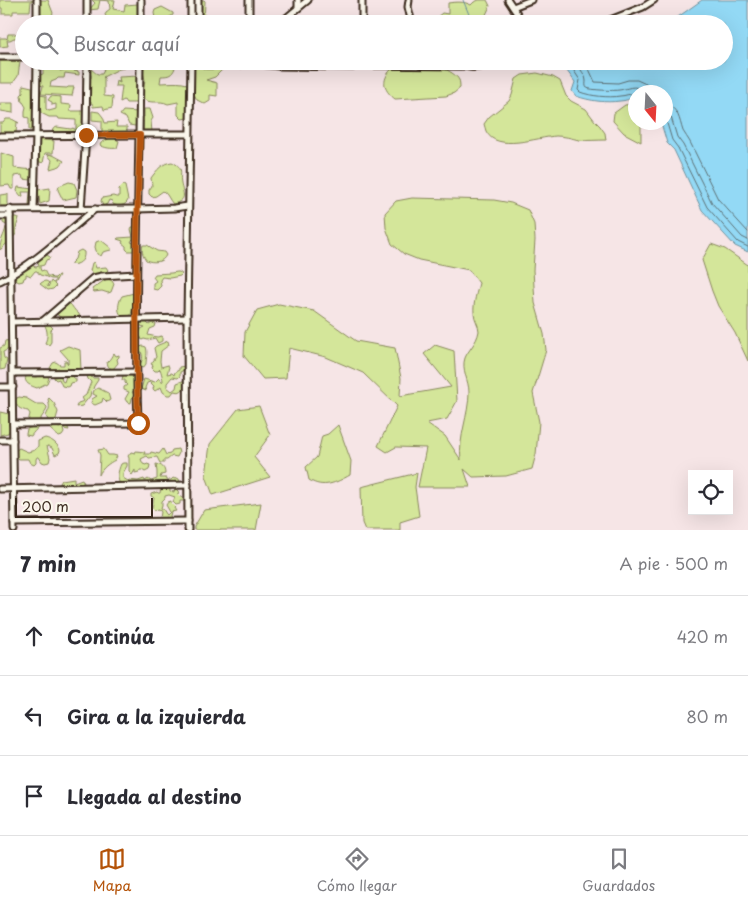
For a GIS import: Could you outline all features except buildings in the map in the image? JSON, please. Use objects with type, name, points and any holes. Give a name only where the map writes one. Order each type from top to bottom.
[{"type":"street","points":[[37,0],[37,15]]},
{"type":"street","points":[[87,0],[87,15]]},
{"type":"street","points":[[141,0],[141,15]]},
{"type":"street","points":[[191,0],[191,15]]},
{"type":"street","points":[[198,0],[198,15]]},
{"type":"street","points":[[249,0],[249,15]]},
{"type":"street","points":[[298,0],[298,8]]},
{"type":"street","points":[[290,15],[308,0]]},
{"type":"street","points":[[362,0],[362,15]]},
{"type":"street","points":[[409,0],[410,15]]},
{"type":"street","points":[[508,0],[518,15]]},
{"type":"street","points":[[513,7],[531,0]]},
{"type":"street","points":[[623,15],[643,7],[654,0]]},
{"type":"street","points":[[0,57],[15,57]]},
{"type":"street","points":[[34,209],[37,70]]},
{"type":"street","points":[[81,209],[86,135],[87,70]]},
{"type":"street","points":[[13,424],[138,423],[136,274],[140,70]]},
{"type":"street","points":[[188,530],[187,318],[191,70]]},
{"type":"street","points":[[0,136],[189,134]]},
{"type":"street","points":[[0,210],[137,209],[188,206]]},
{"type":"street","points":[[0,281],[33,260],[95,209]]},
{"type":"street","points":[[10,210],[14,530]]},
{"type":"street","points":[[0,216],[10,216]]},
{"type":"street","points":[[42,322],[93,278],[136,274]]},
{"type":"street","points":[[12,322],[187,318]]},
{"type":"street","points":[[12,373],[136,372]]},
{"type":"street","points":[[0,387],[13,387]]},
{"type":"street","points":[[0,440],[13,440]]},
{"type":"street","points":[[0,489],[188,485]]},
{"type":"street","points":[[14,523],[188,522]]},
{"type":"green space","points":[[0,0],[33,0],[31,1],[30,11],[13,11],[13,14],[2,14]]},
{"type":"green space","points":[[40,0],[48,0],[52,15],[39,15]]},
{"type":"green space","points":[[92,0],[100,0],[98,9],[89,10],[95,3]]},
{"type":"green space","points":[[100,0],[115,0],[113,9],[124,11],[125,5],[138,4],[139,15],[105,15],[110,9],[109,1]]},
{"type":"green space","points":[[194,0],[204,0],[204,15],[193,15]]},
{"type":"green space","points":[[487,0],[490,6],[486,15],[440,15],[442,13],[448,14],[448,3],[463,2],[471,5],[474,2]]},
{"type":"green space","points":[[162,7],[173,13],[173,15],[154,15],[155,10]]},
{"type":"green space","points":[[8,34],[15,34],[15,38],[7,40],[8,46],[0,47],[0,38],[7,39]]},
{"type":"green space","points":[[0,61],[15,61],[15,70],[19,70],[18,76],[13,83],[0,83]]},
{"type":"green space","points":[[43,70],[76,70],[74,71],[79,72],[79,75],[65,73],[64,78],[58,78],[51,82],[50,87],[74,87],[72,96],[41,94],[43,86],[40,85],[39,75],[43,74]]},
{"type":"green space","points":[[92,70],[97,74],[102,74],[103,71],[117,70],[103,77],[104,96],[113,97],[112,108],[104,110],[103,106],[93,107],[92,103],[88,103],[91,75],[88,71]]},
{"type":"green space","points":[[143,70],[174,70],[170,75],[161,76],[160,83],[182,83],[193,88],[193,70],[222,70],[215,77],[206,80],[217,83],[217,96],[210,95],[210,101],[205,104],[197,100],[193,92],[187,118],[182,119],[178,115],[178,102],[168,104],[151,102],[142,97],[145,80]]},
{"type":"green space","points":[[391,70],[447,70],[459,80],[460,88],[446,96],[395,99],[385,87],[385,80]]},
{"type":"green space","points":[[537,73],[560,81],[566,96],[586,109],[605,133],[606,140],[582,140],[556,136],[508,143],[491,138],[484,124],[489,117],[509,101],[516,79],[522,75]]},
{"type":"green space","points":[[138,76],[139,103],[126,103],[124,100],[120,102],[122,86],[115,86],[116,81],[120,83],[119,77]]},
{"type":"green space","points":[[23,85],[32,87],[33,130],[29,130],[29,118],[25,117],[26,107],[22,102],[21,95],[23,93]]},
{"type":"green space","points":[[39,95],[46,96],[46,109],[49,111],[56,109],[56,104],[52,105],[52,102],[48,100],[51,96],[61,97],[61,104],[71,105],[70,111],[84,111],[83,130],[77,130],[74,133],[56,134],[52,132],[57,127],[73,128],[76,130],[76,120],[49,117],[41,113]]},
{"type":"green space","points":[[0,103],[13,103],[13,113],[1,111]]},
{"type":"green space","points":[[628,105],[628,130],[641,130],[641,142],[624,133],[613,121],[614,113]]},
{"type":"green space","points":[[144,109],[150,109],[153,118],[151,121],[152,132],[143,131],[143,121],[141,127],[129,125],[126,118],[120,115],[123,111],[138,112],[144,117]]},
{"type":"green space","points":[[92,111],[99,112],[105,123],[117,122],[116,127],[127,127],[127,132],[120,137],[113,138],[119,141],[117,148],[108,148],[100,145],[110,138],[103,138],[102,121],[92,120]]},
{"type":"green space","points":[[6,119],[12,119],[19,123],[17,122],[16,133],[0,133],[0,123],[3,123]]},
{"type":"green space","points":[[39,139],[54,141],[53,153],[45,153],[43,163],[37,161]]},
{"type":"green space","points":[[1,153],[14,157],[14,168],[34,170],[31,180],[23,179],[22,175],[14,176],[14,189],[11,189],[9,185],[1,186]]},
{"type":"green space","points":[[47,154],[64,161],[60,166],[50,169],[52,160]]},
{"type":"green space","points":[[172,162],[179,166],[181,171],[183,194],[181,201],[173,204],[163,191],[152,197],[149,194],[152,186],[151,178],[163,165]]},
{"type":"green space","points":[[69,182],[74,183],[77,190],[76,197],[63,200],[58,190],[59,186]]},
{"type":"green space","points":[[123,185],[125,186],[128,200],[126,204],[117,205],[109,200],[103,206],[102,198],[119,197],[119,189]]},
{"type":"green space","points":[[18,187],[32,189],[31,206],[29,205],[30,192],[22,192],[23,196],[21,196],[17,191]]},
{"type":"green space","points":[[50,188],[49,201],[40,204],[38,190]]},
{"type":"green space","points":[[8,194],[8,207],[0,207],[0,195]]},
{"type":"green space","points":[[412,198],[494,200],[511,203],[528,210],[534,224],[533,270],[535,303],[544,334],[546,350],[533,393],[539,422],[536,454],[532,469],[506,476],[473,477],[464,469],[470,487],[418,487],[426,448],[396,447],[387,452],[378,446],[397,406],[363,373],[326,357],[289,348],[286,378],[263,379],[244,356],[245,332],[257,310],[279,304],[314,311],[356,341],[395,348],[401,378],[400,396],[451,387],[424,354],[435,345],[454,351],[457,401],[447,419],[427,423],[445,436],[461,460],[460,451],[469,392],[464,362],[479,331],[474,309],[479,283],[469,270],[419,260],[404,254],[392,244],[386,228],[385,213],[396,201]]},
{"type":"green space","points":[[6,217],[19,218],[14,237],[12,224],[6,225],[3,223]]},
{"type":"green space","points":[[6,227],[9,235],[8,240],[0,250],[1,243]]},
{"type":"green space","points":[[132,227],[135,227],[135,238],[131,242],[138,245],[135,251],[128,251],[122,243],[123,241],[117,239],[133,237]]},
{"type":"green space","points":[[101,240],[111,250],[103,252],[101,256],[97,254],[95,247],[96,242]]},
{"type":"green space","points":[[711,244],[725,249],[748,265],[748,361],[735,333],[718,306],[702,260]]},
{"type":"green space","points":[[143,245],[164,252],[165,258],[157,262],[146,260],[142,249]]},
{"type":"green space","points":[[81,250],[84,252],[82,260],[76,264],[70,264],[75,259],[77,252]]},
{"type":"green space","points":[[47,255],[50,257],[49,259],[40,268],[41,271],[44,270],[47,276],[52,278],[59,275],[54,284],[56,286],[53,289],[48,290],[40,284],[47,281],[49,283],[48,287],[51,281],[55,282],[55,279],[40,275],[37,271],[31,276],[26,274],[23,281],[15,280],[19,273],[31,265],[39,266],[37,260]]},
{"type":"green space","points":[[94,262],[96,268],[106,267],[108,270],[105,273],[95,275],[90,271]]},
{"type":"green space","points":[[179,272],[182,274],[180,276],[162,277],[160,280],[161,286],[157,290],[153,289],[153,283],[156,281],[153,277],[155,274]]},
{"type":"green space","points":[[108,279],[114,284],[111,292],[94,292],[92,289]]},
{"type":"green space","points":[[134,293],[131,315],[129,318],[122,316],[119,310],[120,299],[122,296]]},
{"type":"green space","points":[[69,303],[79,314],[80,318],[77,320],[62,318],[56,314],[60,307]]},
{"type":"green space","points":[[146,322],[149,325],[152,323],[156,324],[155,327],[150,329],[148,335],[162,336],[162,341],[158,343],[155,338],[142,340],[140,335],[141,329],[145,327],[140,324]]},
{"type":"green space","points":[[44,324],[49,324],[53,328],[49,345],[45,343],[47,334]]},
{"type":"green space","points":[[10,340],[12,346],[3,352],[4,358],[7,360],[5,369],[0,370],[0,348],[4,346],[5,341]]},
{"type":"green space","points":[[168,341],[169,345],[161,351],[161,367],[168,365],[167,374],[172,373],[174,375],[179,370],[179,367],[185,366],[178,378],[172,377],[167,383],[167,387],[172,391],[176,388],[177,383],[185,380],[183,389],[180,392],[174,391],[171,395],[167,395],[161,387],[155,391],[153,389],[154,386],[150,382],[147,383],[146,391],[141,389],[144,379],[155,382],[159,378],[161,382],[163,381],[160,369],[155,371],[151,364],[156,357],[154,348]]},
{"type":"green space","points":[[68,346],[80,350],[81,370],[67,369],[67,367],[64,370],[58,368],[53,371],[50,368],[53,363],[56,362],[64,365],[64,361],[66,361],[68,364],[68,359],[60,350]]},
{"type":"green space","points":[[146,347],[147,353],[146,364],[143,368],[140,364],[143,356],[139,348]]},
{"type":"green space","points":[[114,353],[116,356],[119,355],[119,357],[117,359],[118,363],[113,369],[109,367],[107,362]]},
{"type":"green space","points":[[46,375],[49,378],[47,383],[37,388],[26,381],[26,376],[35,377]]},
{"type":"green space","points":[[72,375],[76,382],[70,383],[67,387],[62,386],[59,379],[56,380],[54,378],[61,376],[64,382],[66,376]]},
{"type":"green space","points":[[90,375],[92,378],[98,378],[98,380],[90,396],[82,406],[76,407],[78,403],[84,401],[82,398],[86,395],[91,382],[87,376]]},
{"type":"green space","points":[[123,375],[133,376],[136,380],[137,388],[132,392],[134,395],[131,403],[125,399],[129,392],[124,390],[124,387],[127,385],[125,380],[122,380]]},
{"type":"green space","points":[[98,388],[108,393],[110,400],[107,402],[103,398],[102,402],[95,405],[91,403],[92,399],[97,396],[93,394],[94,390]]},
{"type":"green space","points":[[19,397],[26,398],[36,404],[44,404],[47,407],[41,418],[40,425],[31,436],[26,435],[27,429],[33,427],[28,422],[30,414],[28,411],[17,406],[15,399]]},
{"type":"green space","points":[[49,398],[54,403],[58,412],[56,419],[52,422],[46,416],[49,408]]},
{"type":"green space","points":[[259,406],[270,435],[254,457],[270,477],[213,495],[206,476],[210,444],[238,409]]},
{"type":"green space","points":[[0,412],[9,414],[10,429],[8,433],[0,435]]},
{"type":"green space","points":[[63,425],[67,426],[69,430],[63,429],[64,433],[59,437],[50,429],[60,428]]},
{"type":"green space","points":[[338,425],[351,461],[350,475],[329,484],[314,483],[309,480],[306,467],[317,457],[322,436],[328,434]]},
{"type":"green space","points":[[45,438],[54,442],[60,450],[55,455],[52,448],[47,446],[49,462],[42,462],[37,457],[34,465],[28,459],[19,459],[16,456],[16,451],[19,448],[28,452],[35,450],[38,446],[38,441]]},
{"type":"green space","points":[[104,449],[108,455],[117,456],[99,475],[100,455],[98,450]]},
{"type":"green space","points":[[163,449],[166,455],[170,454],[172,450],[178,449],[179,453],[177,457],[172,456],[164,460],[164,463],[160,463],[157,457],[149,458],[147,456],[141,459],[143,464],[150,465],[149,470],[145,472],[140,470],[135,473],[135,470],[132,475],[129,472],[128,456],[131,452],[159,454]]},
{"type":"green space","points":[[123,463],[127,463],[127,466],[123,473],[123,478],[128,481],[144,479],[145,481],[148,479],[151,481],[157,479],[156,464],[164,470],[165,474],[161,475],[160,478],[171,480],[177,478],[180,483],[121,485],[118,475]]},
{"type":"green space","points":[[417,473],[415,487],[419,516],[400,522],[400,530],[365,530],[362,523],[361,487]]},
{"type":"green space","points":[[74,478],[74,482],[82,479],[84,483],[61,485],[60,483],[62,480]]},
{"type":"green space","points":[[161,487],[169,487],[170,491],[174,492],[176,489],[179,493],[177,494],[184,501],[180,501],[180,504],[176,505],[173,502],[175,497],[165,496],[161,508],[167,515],[170,512],[166,505],[171,501],[176,511],[171,512],[171,518],[166,517],[167,519],[158,521],[161,512],[159,509],[154,510],[152,508],[154,498],[151,494],[160,493]]},
{"type":"green space","points":[[261,503],[256,530],[194,530],[204,510]]},
{"type":"water","points":[[702,0],[748,0],[748,252],[735,246],[702,210],[674,150],[667,143],[663,130],[673,130],[673,85],[628,85],[628,100],[604,102],[576,96],[572,91],[575,82],[567,71],[733,70],[733,15],[681,15]]},
{"type":"waterway","points":[[463,0],[469,15]]},
{"type":"route","points":[[86,135],[140,135],[136,274],[138,423]]}]
